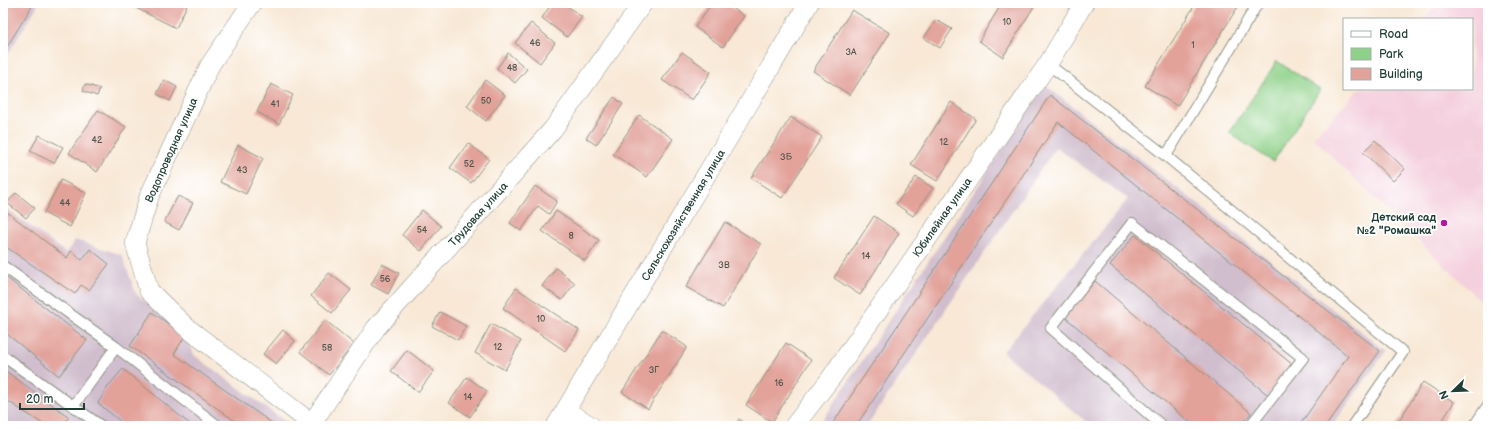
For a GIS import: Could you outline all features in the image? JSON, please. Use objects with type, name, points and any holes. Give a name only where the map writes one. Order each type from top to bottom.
[{"type":"street","name":"Водопроводная улица","points":[[252,3],[210,65],[149,197],[135,242],[149,291],[186,327],[313,425]]},
{"type":"street","name":"Трудовая улица","points":[[313,425],[376,328],[553,129],[643,3]]},
{"type":"street","name":"Сельскохозяйственная улица","points":[[561,418],[809,3]]},
{"type":"street","name":"Юбилейная улица","points":[[794,426],[831,378],[1048,64],[1084,3]]},
{"type":"street","points":[[561,418],[591,426]]},
{"type":"lane","points":[[1166,156],[1258,3]]},
{"type":"lane","points":[[1048,64],[1166,156],[1403,352],[1352,426]]},
{"type":"lane","points":[[1162,426],[1051,328],[1132,223],[1303,358],[1250,426]]},
{"type":"lane","points":[[3,266],[116,347],[218,426]]},
{"type":"lane","points":[[74,405],[116,347]]},
{"type":"lane","points":[[3,356],[74,405],[101,426]]},
{"type":"lane","points":[[1474,426],[1488,405]]},
{"type":"shaded area","points":[[3,3],[39,3],[3,62]]},
{"type":"shaded area","name":"Детский сад №2 \"Ромашка\"","points":[[1439,3],[1488,3],[1488,308],[1313,138],[1358,90],[1473,90],[1473,18],[1425,18]]},
{"type":"shaded area","points":[[1045,85],[1386,351],[1332,426],[1091,426],[1003,352],[1128,199],[1056,147],[867,426],[819,426]]},
{"type":"shaded area","points":[[3,206],[66,253],[75,240],[122,255],[136,294],[187,336],[194,355],[291,426],[6,426],[3,424]]},
{"type":"green space","points":[[1277,61],[1320,90],[1273,162],[1229,133]]},
{"type":"building","points":[[6,3],[34,3],[3,53],[3,8]]},
{"type":"building","points":[[133,3],[188,3],[176,28],[132,6]]},
{"type":"building","points":[[552,3],[563,3],[582,17],[567,37],[542,18]]},
{"type":"building","points":[[712,3],[726,3],[744,16],[723,47],[695,27]]},
{"type":"building","points":[[1002,3],[1036,3],[1003,57],[979,41]]},
{"type":"building","points":[[1196,3],[1240,3],[1177,106],[1145,86]]},
{"type":"building","points":[[852,10],[890,33],[850,95],[813,71]]},
{"type":"building","points":[[936,20],[952,29],[940,48],[924,38]]},
{"type":"building","points":[[531,23],[555,43],[540,63],[515,43]]},
{"type":"building","points":[[682,52],[711,72],[692,100],[662,80]]},
{"type":"building","points":[[508,53],[527,69],[515,83],[497,68]]},
{"type":"building","points":[[164,80],[177,87],[170,101],[157,94]]},
{"type":"building","points":[[485,80],[505,95],[486,121],[467,106]]},
{"type":"building","points":[[85,84],[100,89],[97,96],[83,91]]},
{"type":"building","points":[[271,84],[293,95],[279,124],[257,112]]},
{"type":"building","points":[[1050,95],[1380,351],[1326,426],[1299,426],[1348,356],[1058,122],[856,426],[831,426]]},
{"type":"building","points":[[614,97],[623,104],[596,145],[586,138]]},
{"type":"building","points":[[951,102],[976,119],[937,181],[911,165]]},
{"type":"building","points":[[98,110],[126,127],[97,172],[69,153]]},
{"type":"building","points":[[639,115],[673,139],[647,177],[613,154]]},
{"type":"building","points":[[791,117],[822,137],[782,198],[751,178]]},
{"type":"building","points":[[39,135],[63,147],[54,163],[30,151]]},
{"type":"building","points":[[1375,140],[1405,169],[1393,181],[1363,152]]},
{"type":"building","points":[[468,143],[489,159],[471,183],[450,168]]},
{"type":"building","points":[[238,145],[263,158],[246,194],[220,182]]},
{"type":"building","points":[[916,177],[933,188],[913,216],[896,204]]},
{"type":"building","points":[[61,180],[86,193],[70,227],[44,213]]},
{"type":"building","points":[[535,186],[557,201],[549,214],[538,206],[521,231],[510,223]]},
{"type":"building","points":[[16,193],[35,208],[26,218],[7,203]]},
{"type":"building","points":[[178,196],[193,203],[179,230],[164,222]]},
{"type":"building","points":[[3,209],[67,258],[71,251],[82,260],[90,249],[109,264],[89,290],[81,285],[75,294],[3,245]]},
{"type":"building","points":[[422,210],[441,226],[421,251],[402,235]]},
{"type":"building","points":[[556,211],[599,240],[585,261],[542,231]]},
{"type":"building","points":[[874,216],[899,233],[860,295],[834,278]]},
{"type":"building","points":[[725,222],[761,244],[723,308],[686,287]]},
{"type":"building","points":[[1135,235],[1293,365],[1268,395],[1110,265]]},
{"type":"building","points":[[382,264],[399,273],[388,294],[371,285]]},
{"type":"building","points":[[556,268],[575,283],[562,300],[542,286]]},
{"type":"building","points":[[329,273],[351,290],[332,313],[311,296]]},
{"type":"building","points":[[3,275],[87,340],[59,376],[3,331]]},
{"type":"building","points":[[1095,281],[1251,413],[1240,426],[1194,426],[1065,317]]},
{"type":"building","points":[[516,288],[579,330],[565,351],[503,308]]},
{"type":"building","points":[[152,312],[185,336],[174,354],[276,426],[242,426],[130,346]]},
{"type":"building","points":[[440,312],[466,326],[458,340],[432,326]]},
{"type":"building","points":[[325,320],[354,344],[329,375],[300,352]]},
{"type":"building","points":[[491,324],[521,341],[505,370],[475,353]]},
{"type":"building","points":[[283,330],[295,341],[276,364],[263,354]]},
{"type":"building","points":[[662,330],[687,347],[648,409],[622,392]]},
{"type":"building","points":[[786,343],[811,360],[772,422],[746,405]]},
{"type":"building","points":[[407,350],[434,371],[418,392],[391,371]]},
{"type":"building","points":[[3,369],[69,417],[62,426],[46,426],[3,398]]},
{"type":"building","points":[[123,369],[192,426],[126,426],[98,403],[109,385]]},
{"type":"building","points":[[467,377],[487,391],[470,417],[449,403]]},
{"type":"building","points":[[1423,382],[1454,402],[1439,426],[1396,426]]},
{"type":"building","points":[[739,419],[749,426],[735,426]]},
{"type":"place","name":"Детский сад №2 \"Ромашка\"","points":[[1444,223]]}]
